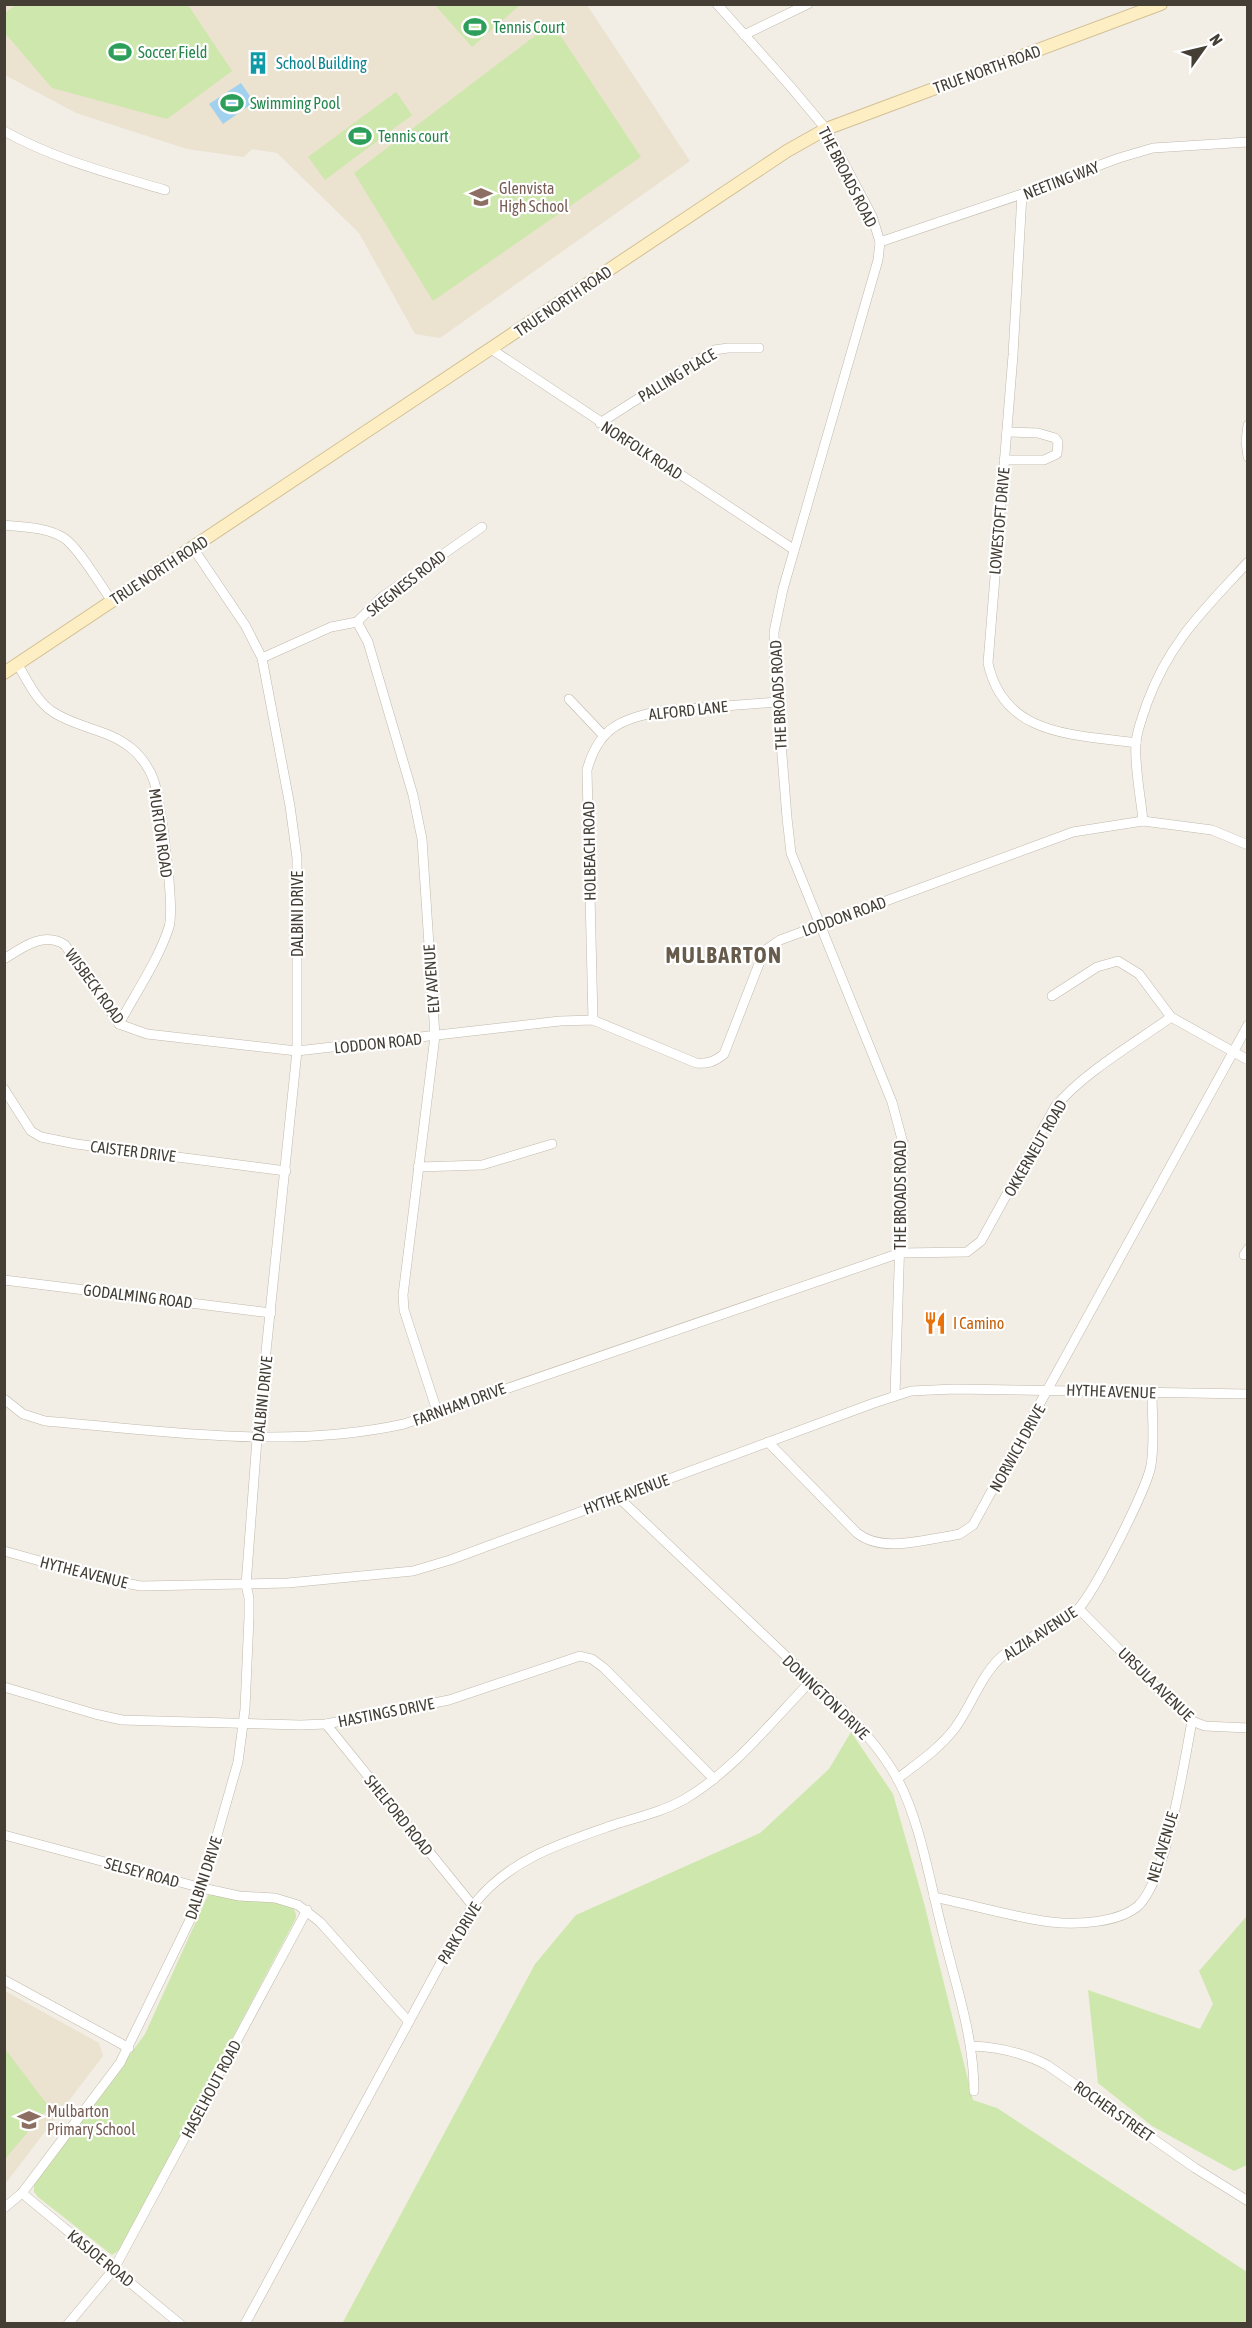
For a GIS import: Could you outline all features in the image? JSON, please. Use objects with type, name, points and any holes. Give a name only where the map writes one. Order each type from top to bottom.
[{"type":"main road","name":"TRUE NORTH ROAD","points":[[4,673],[750,175],[826,129],[1161,4]]},
{"type":"street","name":"THE BROADS ROAD","points":[[717,4],[826,129],[872,216],[880,242],[878,260],[793,549],[774,632],[777,702],[791,854],[892,1102],[903,1143],[895,1395]]},
{"type":"street","points":[[744,35],[808,4]]},
{"type":"street","points":[[4,131],[94,170],[165,190]]},
{"type":"street","name":"NEETING WAY","points":[[880,242],[1153,148],[1248,142]]},
{"type":"street","name":"LOWESTOFT DRIVE","points":[[1022,194],[1007,432],[988,663],[991,680],[999,697],[1015,713],[1033,724],[1070,733],[1136,743]]},
{"type":"street","name":"PALLING PLACE","points":[[600,423],[714,350],[759,348]]},
{"type":"street","name":"NORFOLK ROAD","points":[[491,349],[793,549]]},
{"type":"street","points":[[1248,425],[1246,441],[1248,457]]},
{"type":"street","points":[[1004,460],[1044,460],[1057,454],[1058,448],[1055,438],[1048,435],[1007,432]]},
{"type":"street","points":[[4,525],[38,529],[63,538],[74,548],[112,601]]},
{"type":"street","name":"SKEGNESS ROAD","points":[[261,658],[331,627],[357,621],[382,597],[482,527]]},
{"type":"street","name":"DALBINI DRIVE","points":[[4,2208],[22,2193],[94,2099],[129,2048],[189,1922],[202,1888],[238,1762],[244,1724],[249,1598],[246,1585],[257,1439],[297,1051],[297,858],[295,832],[261,658],[245,625],[193,548]]},
{"type":"street","points":[[1143,820],[1136,743],[1142,718],[1154,686],[1181,636],[1248,562]]},
{"type":"street","name":"ELY AVENUE","points":[[357,621],[368,642],[418,814],[422,839],[435,1036],[403,1295],[404,1310],[437,1411]]},
{"type":"street","name":"MURTON ROAD","points":[[18,665],[45,706],[63,718],[115,736],[134,749],[147,765],[154,780],[161,816],[170,925],[152,964],[119,1024]]},
{"type":"street","points":[[569,699],[603,735]]},
{"type":"street","name":"ALFORD LANE","points":[[603,735],[625,721],[660,711],[777,702]]},
{"type":"street","name":"HOLBEACH ROAD","points":[[593,1020],[587,770],[597,743],[603,735]]},
{"type":"street","name":"LODDON ROAD","points":[[297,1051],[560,1021],[593,1020],[696,1063],[707,1064],[716,1060],[729,1045],[764,951],[780,940],[1073,832],[1143,820],[1212,830],[1248,845]]},
{"type":"street","name":"WISBECK ROAD","points":[[4,959],[28,944],[47,938],[57,939],[65,945],[119,1024],[147,1034],[297,1051]]},
{"type":"street","points":[[1052,996],[1097,967],[1118,961],[1140,974],[1171,1017],[1248,1060]]},
{"type":"street","name":"OKKERNEUT ROAD","points":[[900,1253],[967,1252],[977,1246],[1063,1096],[1083,1079],[1171,1017]]},
{"type":"street","name":"NORWICH DRIVE","points":[[768,1442],[866,1539],[882,1544],[950,1536],[964,1532],[978,1520],[1248,1025]]},
{"type":"street","name":"CAISTER DRIVE","points":[[4,1089],[31,1131],[41,1137],[76,1144],[286,1171]]},
{"type":"street","points":[[418,1167],[482,1165],[552,1144]]},
{"type":"street","name":"FARNHAM DRIVE","points":[[4,1399],[23,1414],[45,1421],[257,1439],[371,1431],[404,1424],[900,1253]]},
{"type":"street","name":"GODALMING ROAD","points":[[4,1280],[271,1312]]},
{"type":"street","name":"HYTHE AVENUE","points":[[4,1551],[125,1584],[246,1585],[413,1571],[450,1560],[911,1391],[954,1389],[1248,1394]]},
{"type":"street","name":"ALZIA AVENUE","points":[[897,1779],[942,1744],[956,1726],[989,1671],[1000,1658],[1014,1647],[1061,1622],[1079,1609],[1116,1544],[1149,1476],[1153,1448],[1152,1393]]},
{"type":"street","name":"DONINGTON DRIVE","points":[[618,1497],[863,1730],[897,1779],[914,1821],[971,2046],[974,2091]]},
{"type":"street","name":"URSULA AVENUE","points":[[1079,1609],[1192,1721],[1205,1726],[1248,1728]]},
{"type":"street","name":"HASTINGS DRIVE","points":[[4,1687],[122,1720],[326,1724],[468,1695],[580,1656],[592,1659],[604,1668],[714,1779]]},
{"type":"street","name":"PARK DRIVE","points":[[245,2324],[473,1906],[505,1874],[531,1856],[553,1846],[667,1808],[714,1779],[811,1681]]},
{"type":"street","name":"NEL AVENUE","points":[[934,1897],[1022,1917],[1061,1923],[1104,1920],[1138,1906],[1148,1893],[1164,1850],[1192,1721]]},
{"type":"street","name":"SHELFORD ROAD","points":[[326,1724],[473,1906]]},
{"type":"street","name":"SELSEY ROAD","points":[[4,1835],[202,1888],[239,1896],[283,1900],[307,1910],[387,2000],[410,2022]]},
{"type":"street","name":"HASELHOUT ROAD","points":[[68,2324],[114,2269],[307,1910]]},
{"type":"street","points":[[4,1980],[129,2048]]},
{"type":"street","name":"ROCHER STREET","points":[[971,2046],[1013,2050],[1047,2065],[1195,2168],[1248,2201]]},
{"type":"street","name":"KASJOE ROAD","points":[[22,2193],[180,2324]]},
{"type":"shaded area","name":"Glenvista High School","points":[[4,5],[587,5],[690,161],[440,338],[415,334],[359,233],[277,153],[252,149],[244,157],[187,149],[76,113],[5,75]]},
{"type":"shaded area","name":"Mulbarton Primary School","points":[[5,1991],[99,2043],[103,2056],[5,2184]]},
{"type":"green space","name":"Tennis Court","points":[[517,4],[519,6],[472,47],[435,5]]},
{"type":"green space","name":"Soccer Field","points":[[16,5],[188,5],[232,71],[167,119],[52,88],[5,33],[5,13]]},
{"type":"green space","points":[[552,23],[641,157],[433,301],[354,173]]},
{"type":"green space","name":"Tennis court","points":[[396,92],[412,115],[325,180],[308,157]]},
{"type":"green space","points":[[851,1732],[893,1794],[924,1903],[973,2100],[997,2108],[1247,2272],[1247,2323],[342,2324],[535,1964],[576,1915],[760,1833],[829,1769]]},
{"type":"green space","points":[[208,1895],[273,1899],[291,1906],[296,1918],[123,2244],[112,2255],[38,2197],[34,2192],[34,2185],[145,2034]]},
{"type":"green space","points":[[1247,1916],[1247,2165],[1234,2171],[1152,2126],[1098,2083],[1088,1990],[1200,2029],[1213,2004],[1199,1971]]},
{"type":"green space","points":[[5,2049],[49,2107],[5,2159]]},
{"type":"water","name":"Swimming Pool","points":[[241,83],[254,102],[223,124],[209,104]]},
{"type":"place","name":"Tennis Court","points":[[475,27]]},
{"type":"place","name":"Soccer Field","points":[[120,52]]},
{"type":"place","name":"School Building","points":[[258,63]]},
{"type":"place","name":"Swimming Pool","points":[[232,103]]},
{"type":"place","name":"Tennis court","points":[[360,136]]},
{"type":"place","name":"Glenvista High School","points":[[481,197]]},
{"type":"place","name":"I Camino","points":[[935,1323]]},
{"type":"place","name":"Mulbarton Primary School","points":[[29,2120]]},
{"type":"district","name":"MULBARTON","points":[[724,955]]}]
